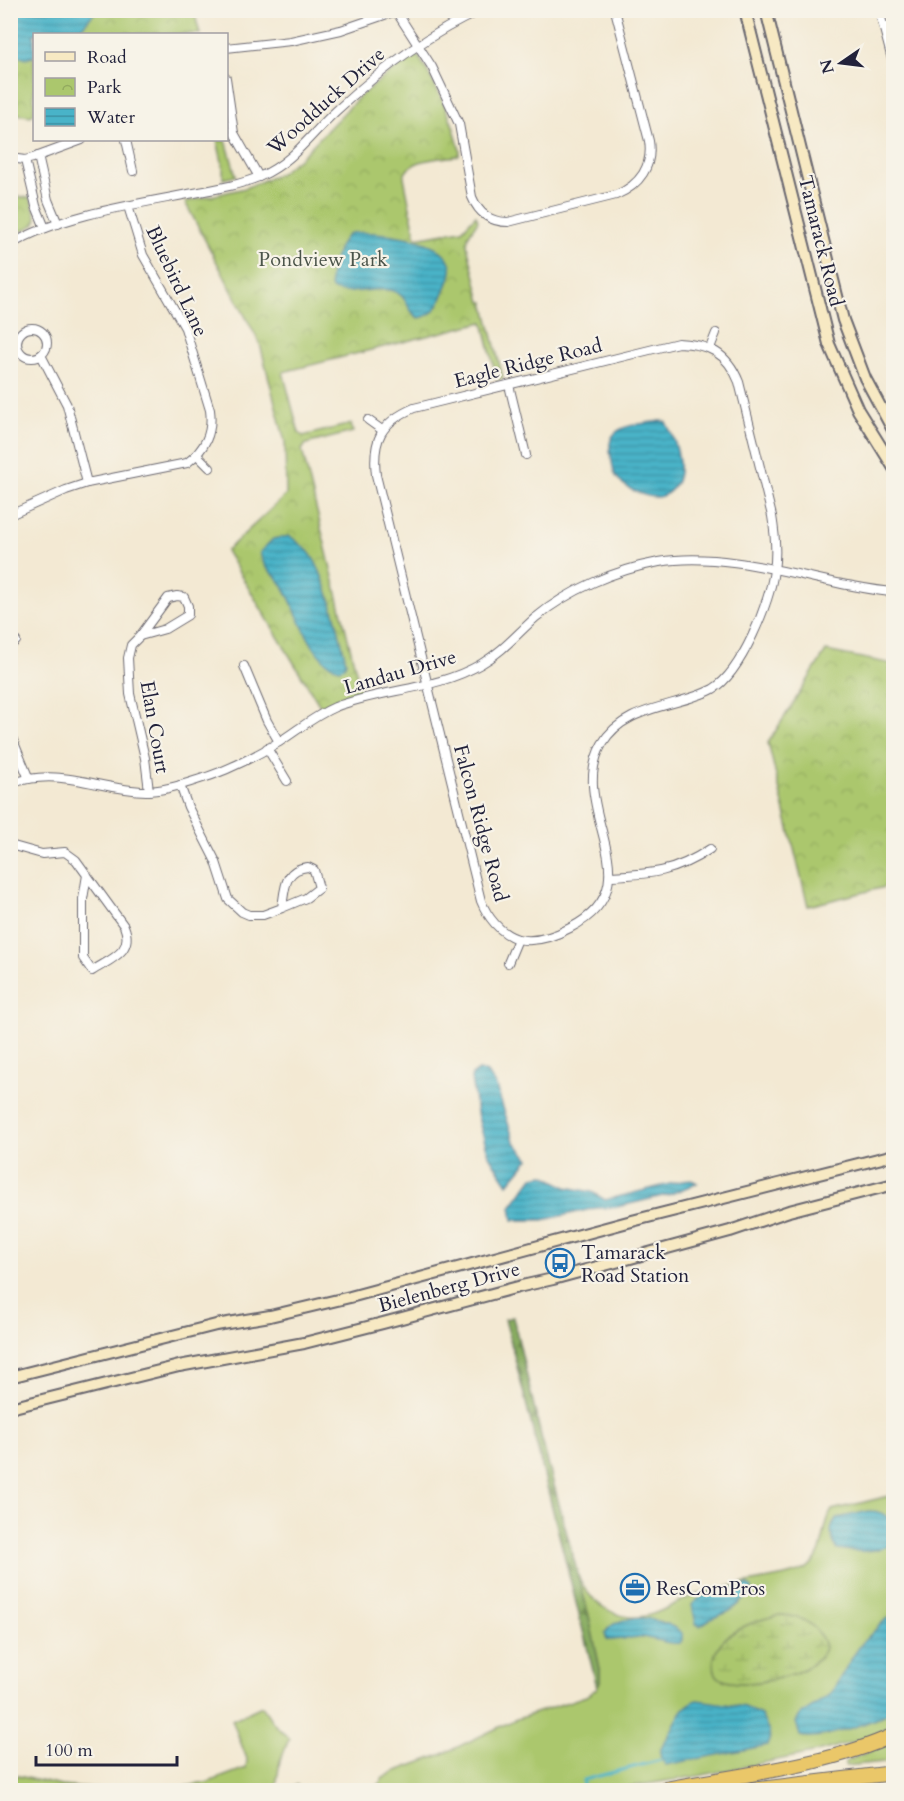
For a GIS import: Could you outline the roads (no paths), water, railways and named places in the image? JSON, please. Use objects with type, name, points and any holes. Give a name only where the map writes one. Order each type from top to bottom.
[{"type":"highway","points":[[661,1791],[778,1769],[866,1747],[894,1735]]},
{"type":"highway","points":[[751,1791],[894,1773]]},
{"type":"street","name":"Woodduck Drive","points":[[10,245],[58,224],[128,206],[225,187],[259,177],[274,169],[301,148],[335,111],[417,44],[482,10]]},
{"type":"street","points":[[228,48],[291,41],[341,30],[396,11],[432,67],[459,124],[472,197],[476,206],[486,217],[496,222],[508,222],[616,195],[628,190],[644,174],[651,152],[615,10]]},
{"type":"street","name":"Tamarack Road","points":[[745,10],[829,344],[858,410],[894,468]]},
{"type":"street","name":"Tamarack Road","points":[[766,10],[846,328],[868,385],[894,432]]},
{"type":"street","points":[[879,10],[894,67]]},
{"type":"street","points":[[884,28],[894,26]]},
{"type":"street","points":[[228,92],[234,133],[259,177]]},
{"type":"street","points":[[10,158],[25,160],[79,141]]},
{"type":"street","points":[[126,141],[134,171]]},
{"type":"street","points":[[38,156],[48,200],[58,224]]},
{"type":"street","points":[[25,160],[36,205],[45,228]]},
{"type":"street","name":"Bluebird Lane","points":[[128,206],[143,255],[185,328],[210,410],[211,421],[206,444],[197,455]]},
{"type":"street","points":[[508,963],[518,939],[551,936],[582,922],[604,899],[610,876],[609,862],[592,792],[591,778],[598,751],[613,729],[635,716],[714,688],[726,679],[737,665],[770,591],[776,538],[772,516],[739,382],[734,370],[723,357],[710,348],[716,333]]},
{"type":"street","name":"Eagle Ridge Road","points":[[382,430],[391,420],[414,408],[678,343],[699,344],[710,348]]},
{"type":"street","points":[[41,355],[67,405],[87,483]]},
{"type":"street","points":[[509,385],[525,455]]},
{"type":"street","points":[[368,420],[382,430],[376,443],[374,458],[376,475],[428,684]]},
{"type":"street","points":[[10,514],[87,483],[176,466],[187,463],[197,455],[210,468]]},
{"type":"street","name":"Landau Drive","points":[[10,784],[29,779],[76,779],[128,790],[149,791],[180,785],[222,771],[279,742],[306,722],[336,707],[428,684],[479,665],[500,651],[536,618],[564,598],[612,575],[660,562],[719,561],[894,592]]},
{"type":"street","name":"Elan Court","points":[[140,636],[165,629],[188,615],[188,606],[184,597],[168,598],[132,645],[128,658],[130,694],[145,758],[149,791]]},
{"type":"street","points":[[244,666],[267,721],[279,742]]},
{"type":"street","name":"Falcon Ridge Road","points":[[428,684],[481,901],[486,914],[495,924],[518,939]]},
{"type":"street","points":[[10,733],[29,779]]},
{"type":"street","points":[[267,748],[287,781]]},
{"type":"street","points":[[180,785],[188,807],[216,862],[228,899],[242,912],[249,915],[263,915],[282,908],[314,894],[319,888],[314,870],[308,867],[292,871],[287,877],[282,908]]},
{"type":"street","points":[[10,845],[42,854],[65,852],[76,860],[87,875],[124,926],[127,934],[126,947],[92,971],[83,958],[82,950],[83,899],[87,875]]},
{"type":"street","points":[[610,876],[651,874],[669,870],[693,860],[710,849]]},
{"type":"street","name":"Bielenberg Drive","points":[[10,1377],[216,1325],[270,1316],[350,1297],[628,1222],[894,1155]]},
{"type":"street","name":"Bielenberg Drive","points":[[10,1408],[178,1366],[257,1353],[349,1332],[730,1231],[789,1211],[894,1184]]},
{"type":"water","points":[[11,10],[96,10],[77,33],[33,33],[33,57],[24,58],[11,54]]},
{"type":"water","points":[[350,233],[375,233],[407,238],[436,248],[446,256],[451,266],[451,274],[434,311],[419,318],[414,315],[400,295],[389,290],[344,292],[332,289],[331,276],[334,259],[341,244]]},
{"type":"water","points":[[666,422],[674,439],[679,470],[678,479],[673,487],[666,494],[653,497],[630,489],[618,479],[614,470],[610,445],[617,431],[633,425]]},
{"type":"water","points":[[290,536],[308,551],[321,573],[346,662],[340,669],[330,665],[313,646],[283,586],[262,559],[260,552],[273,539]]},
{"type":"water","points":[[479,1070],[486,1072],[495,1083],[514,1141],[529,1159],[508,1184],[489,1156],[478,1118],[471,1079],[472,1075]]},
{"type":"water","points":[[544,1175],[566,1187],[592,1192],[605,1200],[690,1179],[697,1183],[671,1194],[617,1207],[596,1208],[543,1220],[513,1220],[511,1207],[533,1177]]},
{"type":"water","points":[[869,1511],[882,1513],[890,1520],[893,1544],[866,1551],[838,1549],[831,1533],[835,1521],[838,1518]]},
{"type":"water","points":[[748,1585],[752,1588],[751,1593],[730,1611],[700,1626],[696,1624],[692,1605],[697,1600],[718,1591]]},
{"type":"water","points":[[893,1617],[893,1710],[861,1725],[833,1733],[809,1737],[800,1736],[796,1722],[801,1714],[830,1695],[863,1642],[886,1619]]},
{"type":"water","points":[[636,1618],[666,1623],[682,1633],[682,1640],[680,1643],[675,1643],[641,1637],[607,1640],[605,1633],[611,1626],[623,1620]]},
{"type":"water","points":[[698,1700],[745,1707],[761,1715],[769,1731],[768,1745],[666,1765],[661,1756],[661,1748],[683,1710]]},
{"type":"waterway","points":[[583,1787],[583,1780],[661,1760]]},
{"type":"place","name":"Tamarack Road Station","points":[[560,1263]]},
{"type":"place","name":"ResComPros","points":[[635,1588]]},
{"type":"park label","name":"Pondview Park","points":[[323,259]]}]
